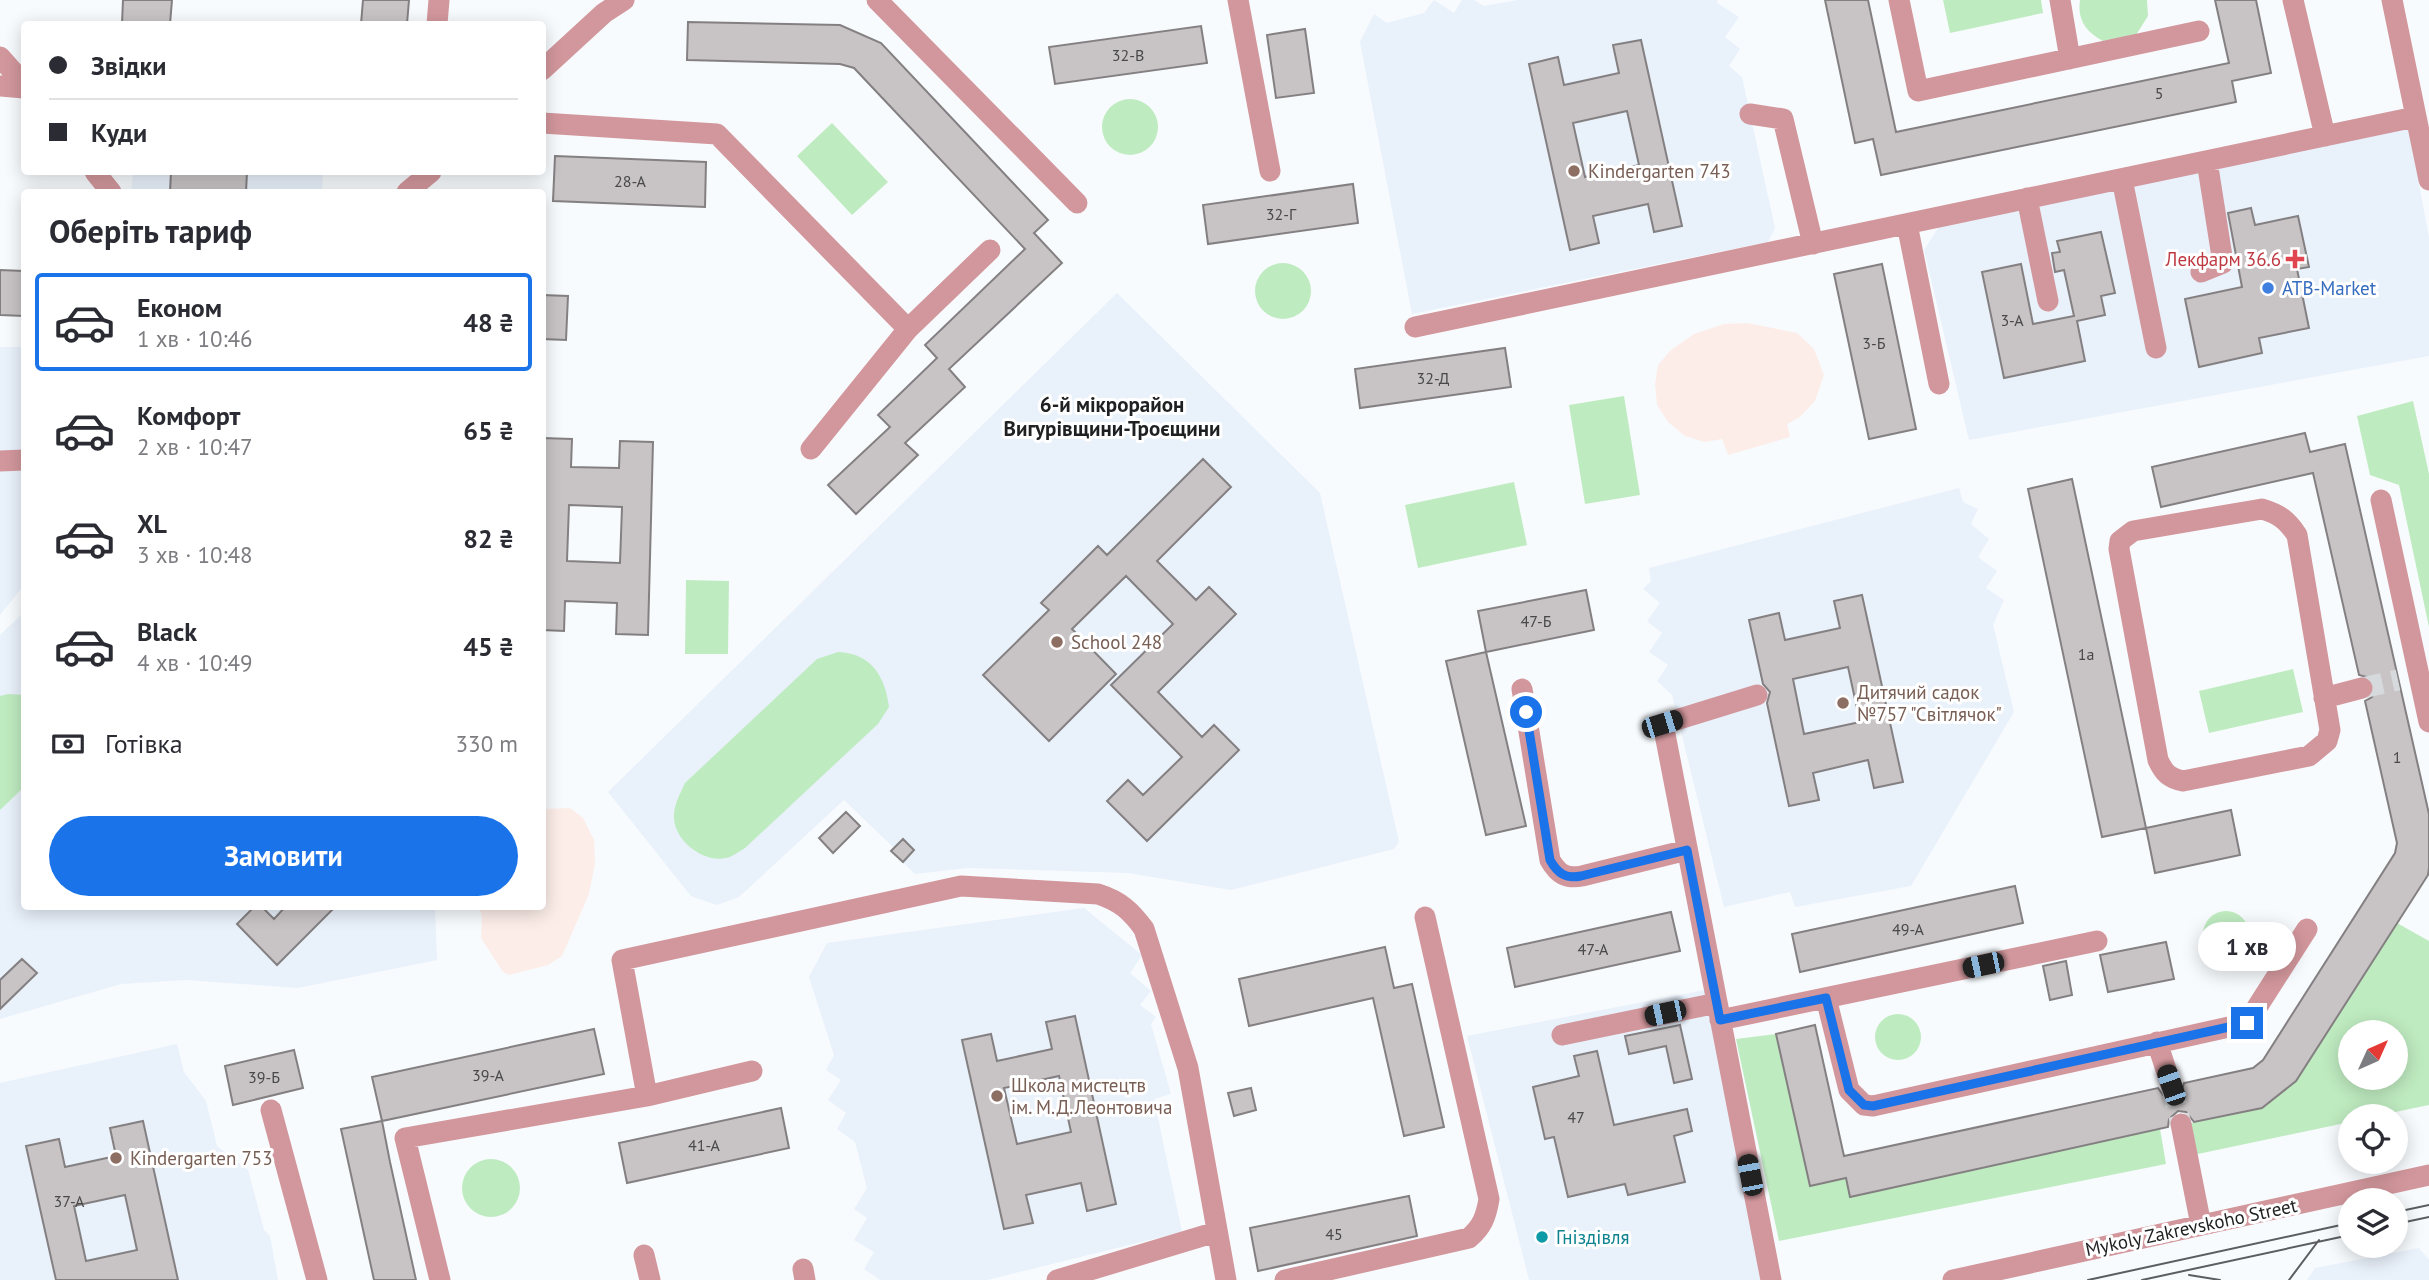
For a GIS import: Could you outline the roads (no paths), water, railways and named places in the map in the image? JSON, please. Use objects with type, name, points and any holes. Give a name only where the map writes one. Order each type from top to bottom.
[{"type":"street","points":[[437,21],[439,0]]},
{"type":"street","points":[[546,66],[604,13],[624,0]]},
{"type":"street","points":[[877,0],[1077,203]]},
{"type":"street","points":[[1238,0],[1270,171]]},
{"type":"street","points":[[1899,0],[1918,91],[2199,31]]},
{"type":"street","points":[[2060,0],[2070,59]]},
{"type":"street","points":[[2293,0],[2325,136]]},
{"type":"street","points":[[2392,0],[2429,180]]},
{"type":"street","points":[[0,57],[21,82]]},
{"type":"street","points":[[0,86],[21,86]]},
{"type":"street","points":[[1750,114],[1783,119],[1812,244]]},
{"type":"street","points":[[1415,327],[2415,117]]},
{"type":"street","points":[[546,123],[717,134],[908,329]]},
{"type":"street","points":[[2201,272],[2223,263],[2207,161]]},
{"type":"street","points":[[97,175],[109,189]]},
{"type":"street","points":[[411,189],[427,175]]},
{"type":"street","points":[[2122,179],[2156,348]]},
{"type":"street","points":[[2027,198],[2048,301]]},
{"type":"street","points":[[1907,224],[1939,384]]},
{"type":"street","points":[[811,449],[908,329],[990,250]]},
{"type":"street","points":[[0,461],[21,460]]},
{"type":"street","points":[[2381,500],[2415,677],[2429,722]]},
{"type":"street","points":[[2262,509],[2277,514],[2289,523],[2297,535],[2324,698],[2330,730],[2327,741],[2309,756],[2183,781],[2171,778],[2163,772],[2158,760],[2119,549],[2120,541],[2133,531],[2262,509]]},
{"type":"street","points":[[2324,698],[2362,688]]},
{"type":"street","points":[[1522,689],[1550,860],[1559,873],[1581,876],[1687,850]]},
{"type":"street","points":[[1757,695],[1662,724],[1771,1280]]},
{"type":"street","points":[[647,1096],[622,960],[961,886],[1098,894],[1116,899],[1144,929],[1188,1069],[1226,1280]]},
{"type":"street","points":[[1284,1280],[1469,1238],[1480,1229],[1487,1214],[1489,1199],[1425,917]]},
{"type":"street","points":[[1826,998],[1849,1090],[1864,1105],[1873,1106],[2247,1023],[2307,929]]},
{"type":"street","points":[[1562,1035],[1718,1011],[1826,998],[2097,941]]},
{"type":"street","points":[[2157,1042],[2171,1085]]},
{"type":"street","points":[[440,1280],[405,1138],[647,1096],[752,1071]]},
{"type":"street","points":[[271,1110],[317,1280]]},
{"type":"street","points":[[2181,1124],[2201,1225]]},
{"type":"street","name":"Mykoly Zakrevskoho Street","points":[[1953,1280],[2429,1175]]},
{"type":"street","points":[[1056,1280],[1216,1232]]},
{"type":"street","points":[[644,1255],[650,1280]]},
{"type":"tunnel","points":[[2362,688],[2398,680]]},
{"type":"tunnel","points":[[2171,1085],[2181,1124]]},
{"type":"tram line","points":[[2408,1209],[2429,1205]]},
{"type":"tram line","points":[[2408,1221],[2429,1217]]},
{"type":"tram line","points":[[2088,1280],[2338,1226]]},
{"type":"tram line","points":[[2142,1280],[2338,1238]]},
{"type":"tram line","points":[[2289,1280],[2319,1240]]},
{"type":"tram line","points":[[2189,1275],[2220,1280]]},
{"type":"place","name":"Kindergarten 743","points":[[1574,171]]},
{"type":"place","name":"Лекфарм 36.6","points":[[2295,259]]},
{"type":"place","name":"ATB-Market","points":[[2268,288]]},
{"type":"place","name":"School 248","points":[[1057,642]]},
{"type":"place","name":"Дитячий садок №757 \"Світлячок\"","points":[[1843,703]]},
{"type":"place","name":"Школа мистецтв ім. М.Д.Леонтовича","points":[[997,1096]]},
{"type":"place","name":"Kindergarten 753","points":[[116,1158]]},
{"type":"place","name":"Гніздівля","points":[[1542,1237]]},
{"type":"district","name":"6-й мікрорайон Вигурівщини-Троєщини","points":[[1112,417]]}]
